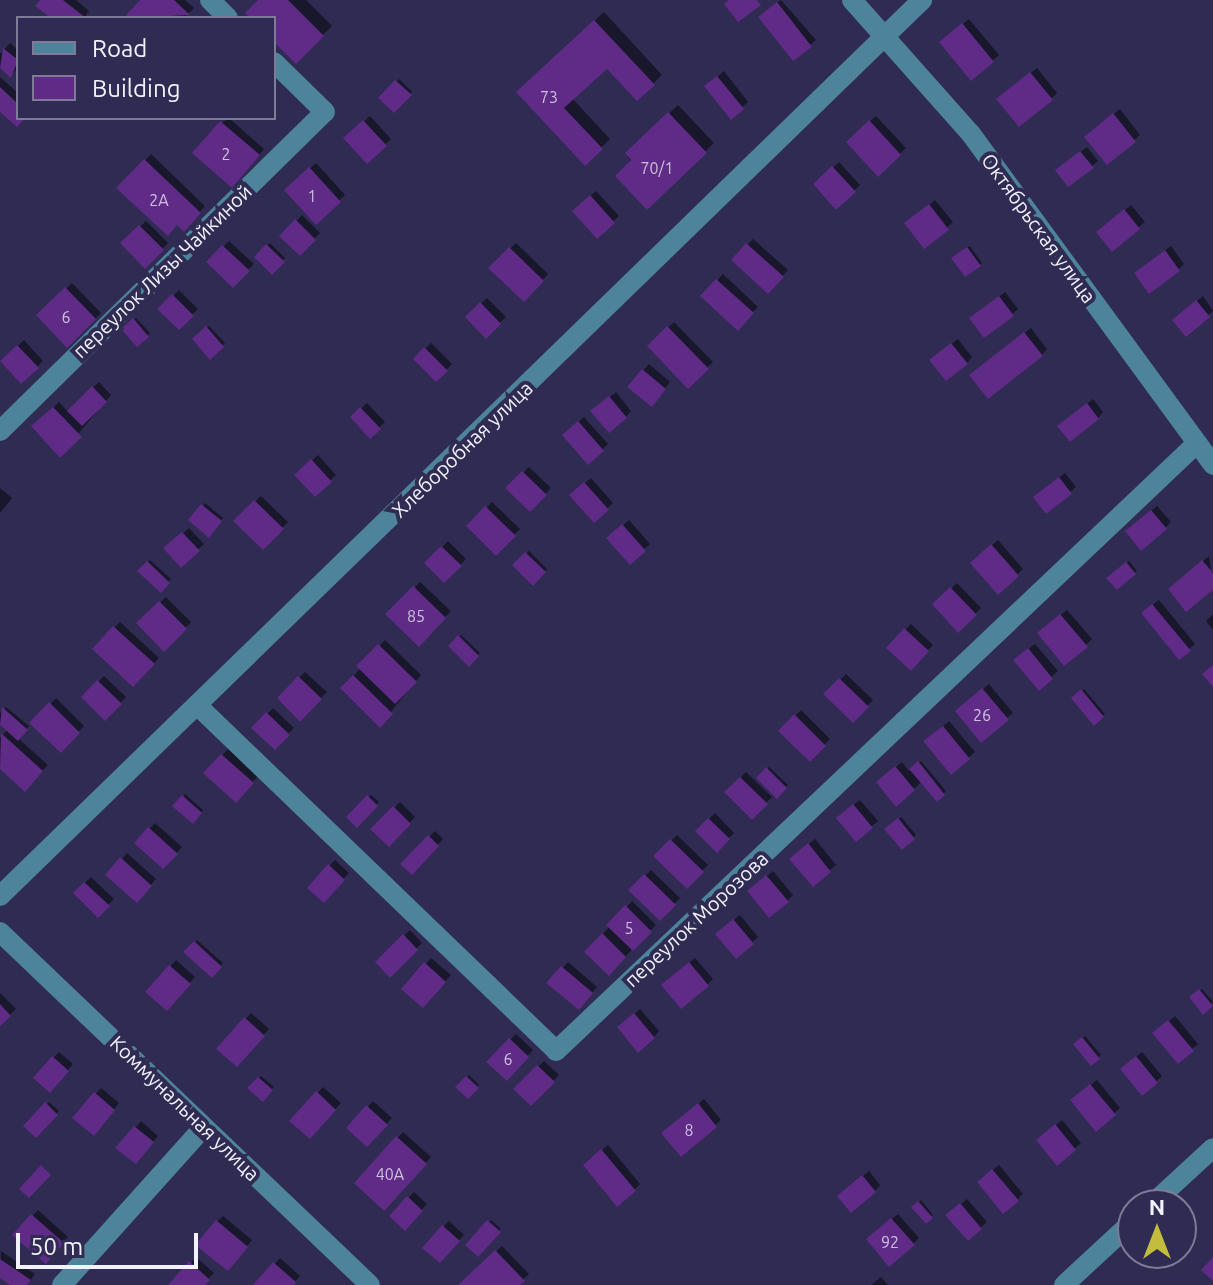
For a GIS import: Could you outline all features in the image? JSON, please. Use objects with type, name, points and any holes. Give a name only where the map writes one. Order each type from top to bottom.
[{"type":"street","points":[[210,0],[226,16]]},
{"type":"street","name":"Октябрьская улица","points":[[852,0],[971,134],[1213,465]]},
{"type":"street","name":"Хлеборобная улица","points":[[0,896],[922,0]]},
{"type":"street","name":"переулок Лизы Чайкиной","points":[[0,431],[325,112],[276,64]]},
{"type":"street","name":"переулок Морозова","points":[[198,706],[556,1051],[1196,444]]},
{"type":"street","name":"Коммунальная улица","points":[[0,932],[370,1285]]},
{"type":"street","points":[[62,1285],[204,1127]]},
{"type":"street","points":[[1168,1189],[1213,1148]]},
{"type":"street","points":[[1064,1285],[1117,1236]]},
{"type":"building","points":[[40,0],[63,0],[83,16],[48,16],[35,6]]},
{"type":"building","points":[[140,0],[174,0],[190,15],[127,16]]},
{"type":"building","points":[[258,0],[288,0],[324,36],[296,64],[276,44],[276,16],[248,16],[245,13]]},
{"type":"building","points":[[729,0],[757,0],[761,5],[738,22],[724,4]]},
{"type":"building","points":[[777,2],[812,47],[793,61],[758,17]]},
{"type":"building","points":[[594,20],[655,85],[637,101],[607,69],[564,108],[603,149],[585,166],[516,92]]},
{"type":"building","points":[[962,23],[994,62],[971,81],[939,42]]},
{"type":"building","points":[[3,48],[16,58],[16,65],[11,78],[0,68]]},
{"type":"building","points":[[1030,72],[1053,100],[1019,127],[996,99]]},
{"type":"building","points":[[717,76],[744,109],[731,120],[704,86]]},
{"type":"building","points":[[395,80],[412,95],[394,113],[378,98]]},
{"type":"building","points":[[0,87],[16,102],[16,120],[23,120],[17,127],[0,112]]},
{"type":"building","points":[[668,112],[707,153],[647,210],[615,176],[631,160],[625,153]]},
{"type":"building","points":[[1113,113],[1136,142],[1107,165],[1084,137]]},
{"type":"building","points":[[363,120],[387,146],[367,164],[343,138]]},
{"type":"building","points":[[869,120],[901,155],[878,177],[846,142]]},
{"type":"building","points":[[220,121],[260,155],[232,188],[192,153]]},
{"type":"building","points":[[1080,151],[1094,168],[1068,187],[1055,170]]},
{"type":"building","points":[[144,159],[201,213],[184,232],[177,225],[168,236],[116,188]]},
{"type":"building","points":[[832,166],[856,192],[836,210],[813,184]]},
{"type":"building","points":[[309,167],[341,202],[316,225],[284,190]]},
{"type":"building","points":[[590,195],[615,223],[597,239],[572,211]]},
{"type":"building","points":[[929,204],[949,230],[924,249],[904,223]]},
{"type":"building","points":[[1124,209],[1140,229],[1112,252],[1096,232]]},
{"type":"building","points":[[295,219],[316,240],[300,256],[279,236]]},
{"type":"building","points":[[139,225],[164,250],[145,269],[120,243]]},
{"type":"building","points":[[746,243],[784,277],[768,294],[731,260]]},
{"type":"building","points":[[266,244],[285,262],[272,275],[254,257]]},
{"type":"building","points":[[222,245],[250,271],[233,288],[206,262]]},
{"type":"building","points":[[509,247],[544,281],[524,302],[488,268]]},
{"type":"building","points":[[967,247],[981,266],[965,277],[951,258]]},
{"type":"building","points":[[1165,250],[1180,271],[1149,294],[1134,273]]},
{"type":"building","points":[[716,279],[754,313],[738,331],[700,296]]},
{"type":"building","points":[[65,287],[96,319],[67,348],[36,315]]},
{"type":"building","points":[[172,294],[194,316],[179,330],[157,309]]},
{"type":"building","points":[[999,296],[1014,316],[984,338],[969,318]]},
{"type":"building","points":[[1196,300],[1210,317],[1186,337],[1172,320]]},
{"type":"building","points":[[480,302],[501,324],[486,339],[465,317]]},
{"type":"building","points":[[133,318],[149,337],[137,347],[121,329]]},
{"type":"building","points":[[206,326],[224,347],[210,360],[192,339]]},
{"type":"building","points":[[667,326],[709,369],[688,389],[647,346]]},
{"type":"building","points":[[1024,332],[1043,356],[988,399],[969,375]]},
{"type":"building","points":[[951,343],[968,364],[946,381],[929,360]]},
{"type":"building","points":[[17,345],[39,368],[21,384],[0,361]]},
{"type":"building","points":[[424,347],[448,371],[436,382],[413,359]]},
{"type":"building","points":[[642,369],[666,389],[652,407],[627,387]]},
{"type":"building","points":[[92,386],[107,402],[82,426],[67,411]]},
{"type":"building","points":[[609,396],[627,418],[609,433],[590,411]]},
{"type":"building","points":[[1087,403],[1099,419],[1070,442],[1057,426]]},
{"type":"building","points":[[53,407],[82,437],[60,458],[31,426]]},
{"type":"building","points":[[360,407],[381,429],[370,439],[350,417]]},
{"type":"building","points":[[578,421],[604,451],[588,465],[562,435]]},
{"type":"building","points":[[311,459],[332,482],[315,497],[294,475]]},
{"type":"building","points":[[522,471],[547,495],[530,512],[505,488]]},
{"type":"building","points":[[1059,477],[1072,494],[1046,514],[1033,497]]},
{"type":"building","points":[[584,482],[609,510],[594,523],[569,495]]},
{"type":"building","points":[[254,500],[284,529],[263,550],[233,521]]},
{"type":"building","points":[[201,504],[222,521],[209,538],[188,520]]},
{"type":"building","points":[[485,506],[516,536],[496,556],[466,526]]},
{"type":"building","points":[[1151,510],[1167,529],[1141,551],[1125,531]]},
{"type":"building","points":[[622,524],[646,551],[630,565],[606,538]]},
{"type":"building","points":[[182,532],[200,551],[181,568],[163,548]]},
{"type":"building","points":[[991,544],[1019,576],[998,595],[970,563]]},
{"type":"building","points":[[441,546],[462,566],[444,583],[424,563]]},
{"type":"building","points":[[525,552],[546,572],[533,586],[512,565]]},
{"type":"building","points":[[1202,560],[1213,573],[1213,590],[1186,612],[1168,589]]},
{"type":"building","points":[[147,561],[170,583],[161,593],[137,571]]},
{"type":"building","points":[[1126,562],[1136,574],[1117,590],[1106,578]]},
{"type":"building","points":[[413,586],[446,618],[419,647],[385,614]]},
{"type":"building","points":[[950,587],[977,615],[958,633],[932,604]]},
{"type":"building","points":[[159,601],[187,629],[164,652],[136,623]]},
{"type":"building","points":[[1152,604],[1191,651],[1179,660],[1141,613]]},
{"type":"building","points":[[1060,614],[1088,647],[1064,666],[1037,633]]},
{"type":"building","points":[[113,626],[155,664],[133,687],[92,649]]},
{"type":"building","points":[[904,628],[929,651],[911,671],[886,648]]},
{"type":"building","points":[[458,635],[479,656],[469,667],[448,646]]},
{"type":"building","points":[[378,644],[417,682],[395,704],[356,666]]},
{"type":"building","points":[[1028,648],[1053,679],[1039,691],[1013,660]]},
{"type":"building","points":[[1213,665],[1213,687],[1202,674]]},
{"type":"building","points":[[353,675],[393,714],[380,728],[340,688]]},
{"type":"building","points":[[298,676],[322,699],[300,722],[277,698]]},
{"type":"building","points":[[839,678],[869,707],[853,723],[823,694]]},
{"type":"building","points":[[97,680],[122,704],[105,721],[81,697]]},
{"type":"building","points":[[982,688],[1009,720],[981,743],[955,711]]},
{"type":"building","points":[[1081,689],[1104,717],[1094,726],[1071,698]]},
{"type":"building","points":[[49,702],[80,733],[61,753],[29,723]]},
{"type":"building","points":[[2,707],[28,730],[18,741],[0,725]]},
{"type":"building","points":[[266,712],[290,735],[275,750],[251,728]]},
{"type":"building","points":[[794,714],[826,746],[810,762],[778,731]]},
{"type":"building","points":[[943,726],[970,759],[951,775],[923,741]]},
{"type":"building","points":[[1,733],[43,771],[25,792],[0,769]]},
{"type":"building","points":[[221,754],[254,783],[236,803],[203,773]]},
{"type":"building","points":[[918,761],[945,795],[937,802],[909,769]]},
{"type":"building","points":[[895,766],[915,790],[896,807],[876,782]]},
{"type":"building","points":[[766,767],[787,788],[777,799],[756,778]]},
{"type":"building","points":[[740,777],[768,804],[752,820],[724,792]]},
{"type":"building","points":[[182,795],[202,813],[193,824],[172,806]]},
{"type":"building","points":[[367,795],[378,806],[357,828],[346,817]]},
{"type":"building","points":[[853,804],[873,828],[856,842],[836,818]]},
{"type":"building","points":[[393,806],[411,824],[389,847],[370,829]]},
{"type":"building","points":[[708,818],[730,839],[717,853],[695,831]]},
{"type":"building","points":[[898,818],[915,839],[902,850],[884,829]]},
{"type":"building","points":[[148,827],[178,854],[163,869],[134,843]]},
{"type":"building","points":[[428,835],[439,846],[412,875],[400,864]]},
{"type":"building","points":[[670,839],[704,872],[687,889],[653,856]]},
{"type":"building","points":[[808,843],[831,872],[813,887],[789,859]]},
{"type":"building","points":[[120,857],[152,886],[137,903],[105,875]]},
{"type":"building","points":[[328,864],[345,880],[324,903],[307,888]]},
{"type":"building","points":[[644,874],[676,905],[660,921],[628,890]]},
{"type":"building","points":[[766,875],[789,902],[769,918],[747,891]]},
{"type":"building","points":[[84,882],[110,906],[98,918],[73,893]]},
{"type":"building","points":[[625,905],[652,932],[633,951],[606,925]]},
{"type":"building","points":[[733,919],[754,944],[736,959],[715,934]]},
{"type":"building","points":[[602,933],[626,957],[609,976],[584,952]]},
{"type":"building","points":[[403,934],[418,950],[390,978],[375,962]]},
{"type":"building","points":[[194,941],[222,967],[212,978],[183,952]]},
{"type":"building","points":[[424,962],[446,982],[423,1008],[401,989]]},
{"type":"building","points":[[689,962],[709,986],[681,1009],[661,985]]},
{"type":"building","points":[[169,965],[191,984],[167,1011],[145,992]]},
{"type":"building","points":[[561,966],[593,993],[579,1010],[546,983]]},
{"type":"building","points":[[1199,989],[1213,1006],[1203,1015],[1189,997]]},
{"type":"building","points":[[0,1004],[11,1016],[0,1026]]},
{"type":"building","points":[[634,1013],[655,1038],[638,1053],[617,1027]]},
{"type":"building","points":[[244,1017],[265,1036],[237,1067],[216,1049]]},
{"type":"building","points":[[1168,1020],[1194,1051],[1178,1064],[1152,1033]]},
{"type":"building","points":[[1082,1037],[1100,1059],[1091,1066],[1073,1044]]},
{"type":"building","points":[[509,1038],[529,1057],[507,1081],[486,1062]]},
{"type":"building","points":[[52,1056],[69,1071],[50,1093],[33,1078]]},
{"type":"building","points":[[1136,1056],[1158,1083],[1142,1096],[1120,1069]]},
{"type":"building","points":[[537,1065],[555,1082],[531,1106],[513,1089]]},
{"type":"building","points":[[466,1076],[479,1088],[468,1099],[455,1087]]},
{"type":"building","points":[[258,1077],[273,1090],[263,1102],[247,1088]]},
{"type":"building","points":[[1090,1084],[1116,1115],[1096,1132],[1070,1100]]},
{"type":"building","points":[[316,1091],[336,1110],[310,1139],[289,1121]]},
{"type":"building","points":[[94,1092],[115,1110],[94,1136],[72,1118]]},
{"type":"building","points":[[45,1102],[58,1115],[36,1138],[23,1126]]},
{"type":"building","points":[[698,1103],[717,1127],[681,1157],[661,1133]]},
{"type":"building","points":[[366,1105],[388,1125],[367,1147],[346,1128]]},
{"type":"building","points":[[1055,1124],[1076,1150],[1057,1166],[1036,1140]]},
{"type":"building","points":[[134,1126],[154,1142],[136,1164],[115,1148]]},
{"type":"building","points":[[396,1136],[427,1164],[384,1211],[354,1183]]},
{"type":"building","points":[[601,1149],[636,1191],[617,1207],[583,1165]]},
{"type":"building","points":[[41,1165],[51,1175],[29,1198],[19,1189]]},
{"type":"building","points":[[992,1169],[1019,1201],[1003,1214],[977,1182]]},
{"type":"building","points":[[862,1175],[876,1192],[851,1213],[837,1196]]},
{"type":"building","points":[[407,1196],[423,1211],[405,1231],[389,1216]]},
{"type":"building","points":[[918,1201],[933,1218],[926,1224],[911,1207]]},
{"type":"building","points":[[960,1203],[982,1229],[968,1241],[945,1215]]},
{"type":"building","points":[[31,1214],[64,1243],[46,1264],[12,1235]]},
{"type":"building","points":[[891,1218],[915,1245],[889,1267],[866,1239]]},
{"type":"building","points":[[216,1220],[248,1247],[228,1271],[195,1245]]},
{"type":"building","points":[[487,1220],[501,1232],[478,1257],[465,1245]]},
{"type":"building","points":[[442,1225],[460,1241],[440,1263],[422,1248]]},
{"type":"building","points":[[495,1250],[525,1281],[520,1285],[458,1285]]},
{"type":"building","points":[[1213,1257],[1213,1281],[1201,1270]]},
{"type":"building","points":[[0,1259],[31,1280],[27,1285],[10,1285],[0,1278]]},
{"type":"building","points":[[189,1261],[210,1280],[205,1285],[168,1285]]},
{"type":"building","points":[[273,1262],[296,1282],[294,1285],[253,1285]]}]
